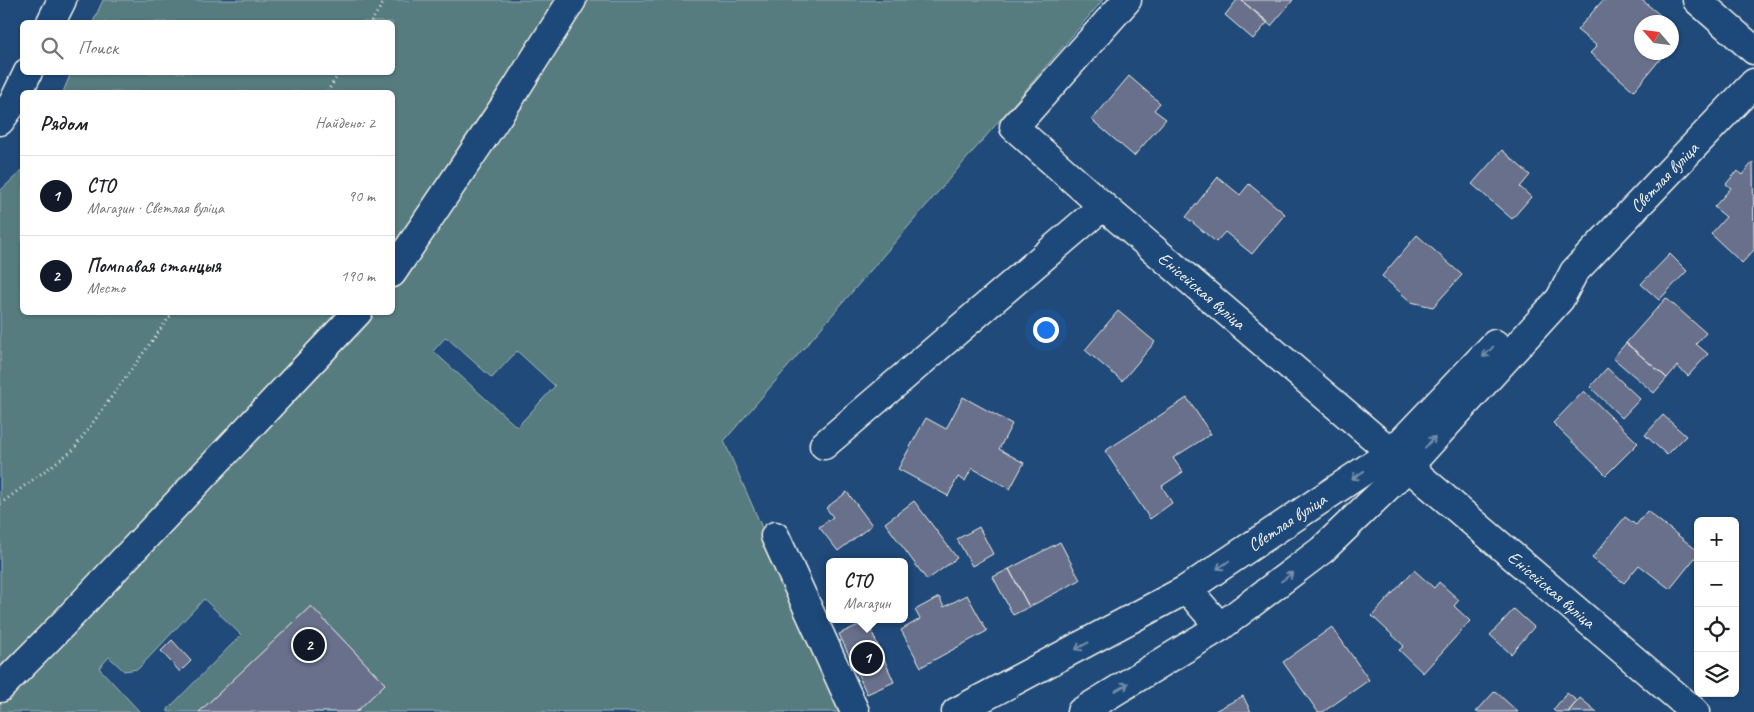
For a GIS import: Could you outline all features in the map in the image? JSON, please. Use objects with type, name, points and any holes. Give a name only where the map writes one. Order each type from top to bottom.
[{"type":"street","points":[[52,20],[62,0]]},
{"type":"street","points":[[395,269],[510,98],[572,0]]},
{"type":"street","name":"Енісейская вуліца","points":[[1127,0],[1014,127],[1103,206],[1695,712]]},
{"type":"street","points":[[1697,0],[1754,50]]},
{"type":"street","points":[[4,106],[26,75]]},
{"type":"street","name":"Светлая вуліца","points":[[1081,712],[1220,627],[1322,550],[1551,285],[1574,272],[1754,83]]},
{"type":"street","points":[[824,445],[1103,206]]},
{"type":"street","points":[[0,688],[64,623],[355,315]]},
{"type":"street","name":"Светлая вуліца","points":[[971,709],[1187,589],[1400,460]]},
{"type":"street","points":[[775,536],[855,712]]},
{"type":"street","points":[[1187,589],[1220,627]]},
{"type":"path","points":[[372,20],[385,0]]},
{"type":"path","points":[[328,90],[338,75]]},
{"type":"path","points":[[0,504],[73,450],[171,315]]},
{"type":"green space","points":[[103,0],[1103,0],[724,441],[843,712],[356,712],[385,684],[311,606],[199,712],[168,712],[168,709],[241,635],[204,599],[138,669],[124,671],[109,657],[99,668],[140,712],[0,712],[0,191],[20,172],[20,315],[395,315],[395,90],[64,90],[70,75],[395,75],[395,20],[94,20]],"holes":[[[446,337],[492,378],[517,351],[555,386],[517,427],[433,351]]]},
{"type":"building","points":[[1237,0],[1241,0],[1268,22],[1253,39],[1225,15]]},
{"type":"building","points":[[1241,0],[1293,0],[1271,26]]},
{"type":"building","points":[[1603,0],[1642,0],[1660,15],[1634,15],[1634,60],[1659,60],[1634,91],[1590,53],[1597,46],[1577,30]]},
{"type":"building","points":[[1129,76],[1160,103],[1154,110],[1166,119],[1134,156],[1092,120]]},
{"type":"building","points":[[1502,150],[1530,175],[1520,187],[1531,197],[1512,219],[1472,184]]},
{"type":"building","points":[[1753,162],[1754,250],[1742,263],[1711,234],[1726,217],[1714,207],[1731,188],[1726,184],[1737,171],[1742,175]]},
{"type":"building","points":[[1218,177],[1240,195],[1249,184],[1285,214],[1252,254],[1225,232],[1216,242],[1186,217]]},
{"type":"building","points":[[1417,235],[1462,275],[1433,307],[1411,302],[1382,276]]},
{"type":"building","points":[[1670,254],[1687,271],[1659,300],[1641,284]]},
{"type":"building","points":[[1666,298],[1706,333],[1696,344],[1708,354],[1688,376],[1677,366],[1667,378],[1626,343]]},
{"type":"building","points":[[1118,311],[1155,342],[1122,381],[1085,350]]},
{"type":"building","points":[[1626,343],[1667,378],[1654,393],[1613,358]]},
{"type":"building","points":[[1607,368],[1640,399],[1622,418],[1590,387]]},
{"type":"building","points":[[1584,391],[1638,443],[1606,475],[1553,423]]},
{"type":"building","points":[[963,397],[1012,424],[999,449],[1024,463],[1010,489],[972,468],[965,481],[958,477],[948,496],[898,469],[926,418],[946,429]]},
{"type":"building","points":[[1187,398],[1211,434],[1173,458],[1183,472],[1162,486],[1172,503],[1150,519],[1105,451]]},
{"type":"building","points":[[1663,415],[1686,436],[1667,455],[1645,435]]},
{"type":"building","points":[[847,492],[872,525],[838,551],[819,527],[833,517],[826,508]]},
{"type":"building","points":[[914,501],[957,558],[927,580],[885,523]]},
{"type":"building","points":[[1647,511],[1694,548],[1694,559],[1670,589],[1639,565],[1624,583],[1592,558],[1625,517],[1636,525]]},
{"type":"building","points":[[979,527],[993,554],[972,566],[957,539]]},
{"type":"building","points":[[1060,542],[1080,580],[1029,607],[1009,569]]},
{"type":"building","points":[[1009,569],[1029,607],[1013,615],[993,577]]},
{"type":"building","points":[[1414,570],[1434,588],[1439,582],[1459,600],[1454,606],[1470,621],[1423,673],[1399,650],[1404,646],[1372,616]]},
{"type":"building","points":[[967,595],[987,631],[921,667],[901,630],[920,619],[915,610],[939,597],[944,607]]},
{"type":"building","points":[[311,606],[385,684],[356,712],[199,712]]},
{"type":"building","points":[[1514,609],[1534,627],[1511,654],[1490,635]]},
{"type":"building","points":[[863,623],[868,623],[894,682],[867,694],[839,634]]},
{"type":"building","points":[[1332,627],[1369,680],[1323,712],[1318,712],[1283,662]]},
{"type":"building","points":[[172,640],[191,661],[180,672],[161,651]]},
{"type":"building","points":[[1495,691],[1518,712],[1476,712]]},
{"type":"building","points":[[1567,693],[1577,701],[1568,712],[1556,712],[1553,710]]},
{"type":"building","points":[[1243,696],[1251,712],[1213,712]]},
{"type":"building","points":[[1580,698],[1597,712],[1568,712]]},
{"type":"place","name":"Помпавая станцыя","points":[[309,645]]},
{"type":"place","name":"СТО","points":[[867,658]]}]
